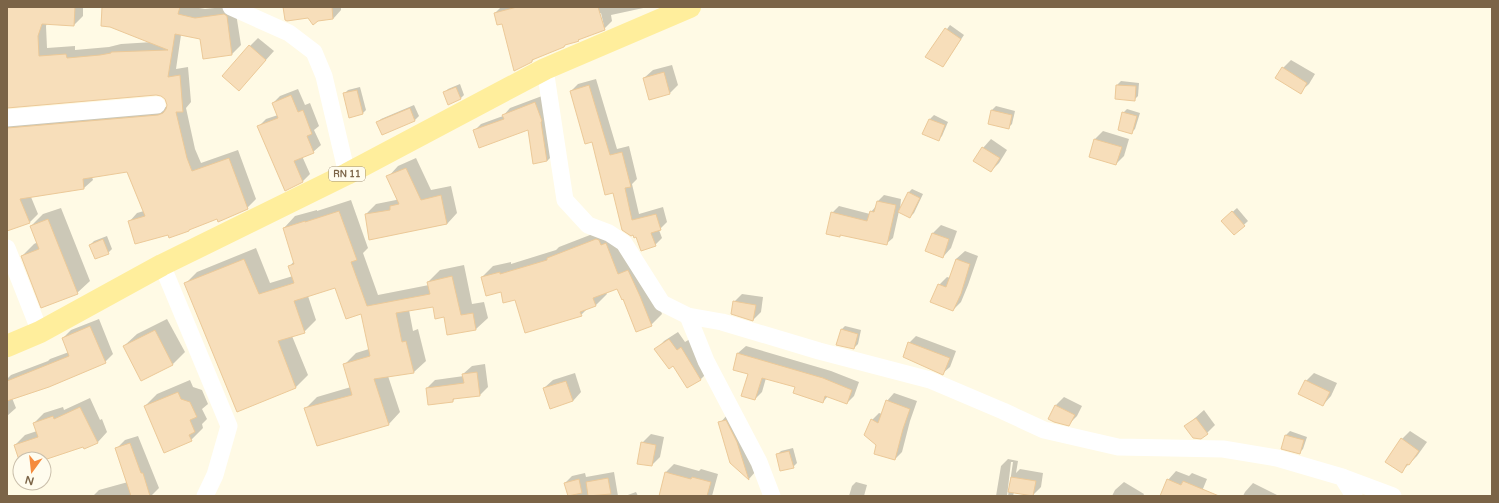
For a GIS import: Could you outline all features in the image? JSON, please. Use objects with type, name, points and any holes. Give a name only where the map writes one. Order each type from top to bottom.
[{"type":"main road","name":"RN 11","points":[[7,346],[40,332],[162,265],[347,174],[545,69],[690,7]]},
{"type":"street","points":[[231,7],[289,33],[314,52],[324,76],[347,174]]},
{"type":"street","points":[[545,69],[565,200],[588,225],[609,232],[624,243],[662,303],[688,316],[722,322],[819,352],[930,380],[1044,430],[1118,447],[1223,449],[1277,458],[1342,477],[1394,496]]},
{"type":"street","points":[[7,118],[157,105]]},
{"type":"street","points":[[7,248],[40,332]]},
{"type":"street","points":[[162,265],[229,426],[215,476],[205,496]]},
{"type":"street","points":[[688,316],[706,360],[759,462],[772,496]]},
{"type":"street","points":[[1342,477],[1354,496]]},
{"type":"building","points":[[7,7],[75,7],[74,26],[42,24],[38,36],[39,56],[66,54],[67,58],[100,55],[111,52],[168,50],[110,27],[101,26],[102,7],[180,7],[178,14],[195,18],[224,14],[227,16],[232,55],[203,59],[200,39],[175,34],[168,77],[180,75],[183,112],[176,112],[187,158],[192,171],[229,158],[248,209],[218,222],[217,219],[169,238],[168,235],[135,244],[128,221],[145,216],[127,172],[83,179],[84,189],[20,199],[30,223],[7,231],[7,128],[158,115],[163,113],[167,105],[165,99],[156,95],[7,108]]},
{"type":"building","points":[[283,7],[332,7],[333,19],[318,21],[313,25],[308,18],[287,21],[285,20]]},
{"type":"building","points":[[517,7],[598,7],[605,30],[565,45],[564,47],[532,60],[532,62],[514,71],[502,24],[497,25],[494,13]]},
{"type":"building","points":[[945,28],[961,39],[943,67],[925,57]]},
{"type":"building","points":[[249,45],[266,60],[239,91],[222,76]]},
{"type":"building","points":[[1282,67],[1307,83],[1301,94],[1275,78]]},
{"type":"building","points":[[664,72],[670,94],[649,100],[643,78]]},
{"type":"building","points":[[589,85],[610,155],[622,152],[631,187],[625,188],[632,220],[656,214],[661,230],[651,233],[656,246],[641,251],[636,237],[634,238],[633,235],[631,236],[622,230],[613,193],[605,195],[592,142],[585,144],[570,91]]},
{"type":"building","points":[[1116,85],[1136,86],[1135,101],[1115,99]]},
{"type":"building","points":[[456,87],[461,99],[448,105],[443,92]]},
{"type":"building","points":[[357,90],[363,114],[349,118],[343,93]]},
{"type":"building","points":[[291,95],[298,112],[303,110],[312,134],[307,136],[314,153],[294,161],[303,182],[285,191],[257,126],[278,118],[272,103]]},
{"type":"building","points":[[535,102],[542,121],[547,161],[533,164],[528,130],[479,148],[473,130],[504,119],[502,115]]},
{"type":"building","points":[[410,108],[415,121],[382,135],[376,122]]},
{"type":"building","points":[[991,110],[1012,115],[1009,129],[988,124]]},
{"type":"building","points":[[1122,112],[1137,116],[1132,134],[1118,130]]},
{"type":"building","points":[[929,119],[945,125],[939,141],[922,134]]},
{"type":"building","points":[[1094,139],[1122,147],[1116,165],[1089,157]]},
{"type":"building","points":[[982,147],[1000,158],[991,172],[973,161]]},
{"type":"building","points":[[406,168],[421,200],[441,195],[447,224],[369,240],[365,214],[390,210],[390,206],[399,204],[386,176]]},
{"type":"building","points":[[908,192],[920,198],[910,218],[898,212]]},
{"type":"building","points":[[877,201],[896,205],[887,245],[840,235],[840,237],[826,234],[831,212],[867,221],[870,211],[874,212]]},
{"type":"building","points":[[339,211],[357,260],[351,262],[367,306],[430,294],[427,282],[452,276],[461,315],[473,313],[476,330],[447,335],[444,317],[435,319],[433,307],[396,313],[402,342],[406,341],[414,373],[374,379],[389,425],[317,446],[304,408],[352,395],[343,364],[370,356],[361,314],[346,319],[335,288],[294,301],[305,333],[278,341],[296,388],[237,412],[184,283],[244,259],[259,294],[294,283],[288,266],[294,264],[283,228]]},
{"type":"building","points":[[1232,211],[1245,226],[1234,235],[1221,221]]},
{"type":"building","points":[[48,219],[78,294],[41,308],[21,256],[39,249],[30,226]]},
{"type":"building","points":[[932,233],[949,239],[943,258],[925,251]]},
{"type":"building","points":[[103,239],[109,254],[95,259],[89,245]]},
{"type":"building","points":[[596,239],[599,240],[601,245],[606,243],[618,274],[628,270],[652,326],[636,332],[623,299],[622,300],[617,289],[593,298],[596,306],[580,312],[582,316],[525,333],[515,300],[503,303],[501,292],[486,296],[481,277],[500,272],[500,274],[547,260],[547,258]]},
{"type":"building","points":[[956,259],[970,264],[961,294],[953,311],[930,302],[938,284],[946,287]]},
{"type":"building","points":[[733,301],[756,305],[753,321],[731,314]]},
{"type":"building","points":[[90,326],[106,363],[49,387],[7,401],[7,381],[69,356],[62,338]]},
{"type":"building","points":[[841,329],[858,334],[854,349],[836,345]]},
{"type":"building","points":[[155,330],[173,365],[141,381],[123,346]]},
{"type":"building","points":[[669,339],[677,350],[681,347],[701,380],[687,388],[673,366],[669,369],[654,349]]},
{"type":"building","points":[[908,342],[950,358],[943,375],[903,357]]},
{"type":"building","points":[[737,353],[823,378],[852,390],[847,404],[825,396],[823,403],[793,393],[795,387],[762,378],[755,400],[741,396],[748,374],[733,370]]},
{"type":"building","points":[[477,372],[480,396],[453,399],[453,402],[428,405],[426,388],[464,383],[462,374]]},
{"type":"building","points":[[1305,380],[1330,392],[1323,406],[1298,394]]},
{"type":"building","points":[[566,381],[573,401],[550,409],[543,388]]},
{"type":"building","points":[[178,392],[181,399],[190,402],[197,417],[190,420],[195,432],[189,435],[192,441],[164,453],[144,406]]},
{"type":"building","points":[[886,400],[910,409],[895,460],[874,454],[876,445],[864,435],[871,419],[878,423]]},
{"type":"building","points":[[1055,405],[1075,415],[1069,426],[1048,419]]},
{"type":"building","points":[[80,407],[98,443],[84,449],[83,447],[52,457],[52,451],[16,451],[14,445],[38,437],[33,423],[53,416],[54,419]]},
{"type":"building","points":[[1196,418],[1208,434],[1201,439],[1193,438],[1184,426]]},
{"type":"building","points":[[726,420],[737,442],[749,480],[730,463],[718,422]]},
{"type":"building","points":[[1285,435],[1304,440],[1300,454],[1281,449]]},
{"type":"building","points":[[1401,438],[1419,451],[1409,465],[1407,464],[1402,473],[1385,462]]},
{"type":"building","points":[[641,442],[656,445],[652,466],[637,464]]},
{"type":"building","points":[[130,443],[141,473],[143,473],[150,496],[131,496],[115,448]]},
{"type":"building","points":[[789,451],[794,468],[780,471],[776,454]]},
{"type":"building","points":[[665,472],[691,479],[692,477],[711,482],[707,496],[659,496]]},
{"type":"building","points":[[1011,477],[1036,481],[1033,496],[1008,492]]},
{"type":"building","points":[[608,478],[611,494],[588,496],[586,482]]},
{"type":"building","points":[[579,479],[582,493],[568,496],[564,483]]},
{"type":"building","points":[[1167,479],[1181,485],[1183,481],[1219,496],[1160,496]]}]
